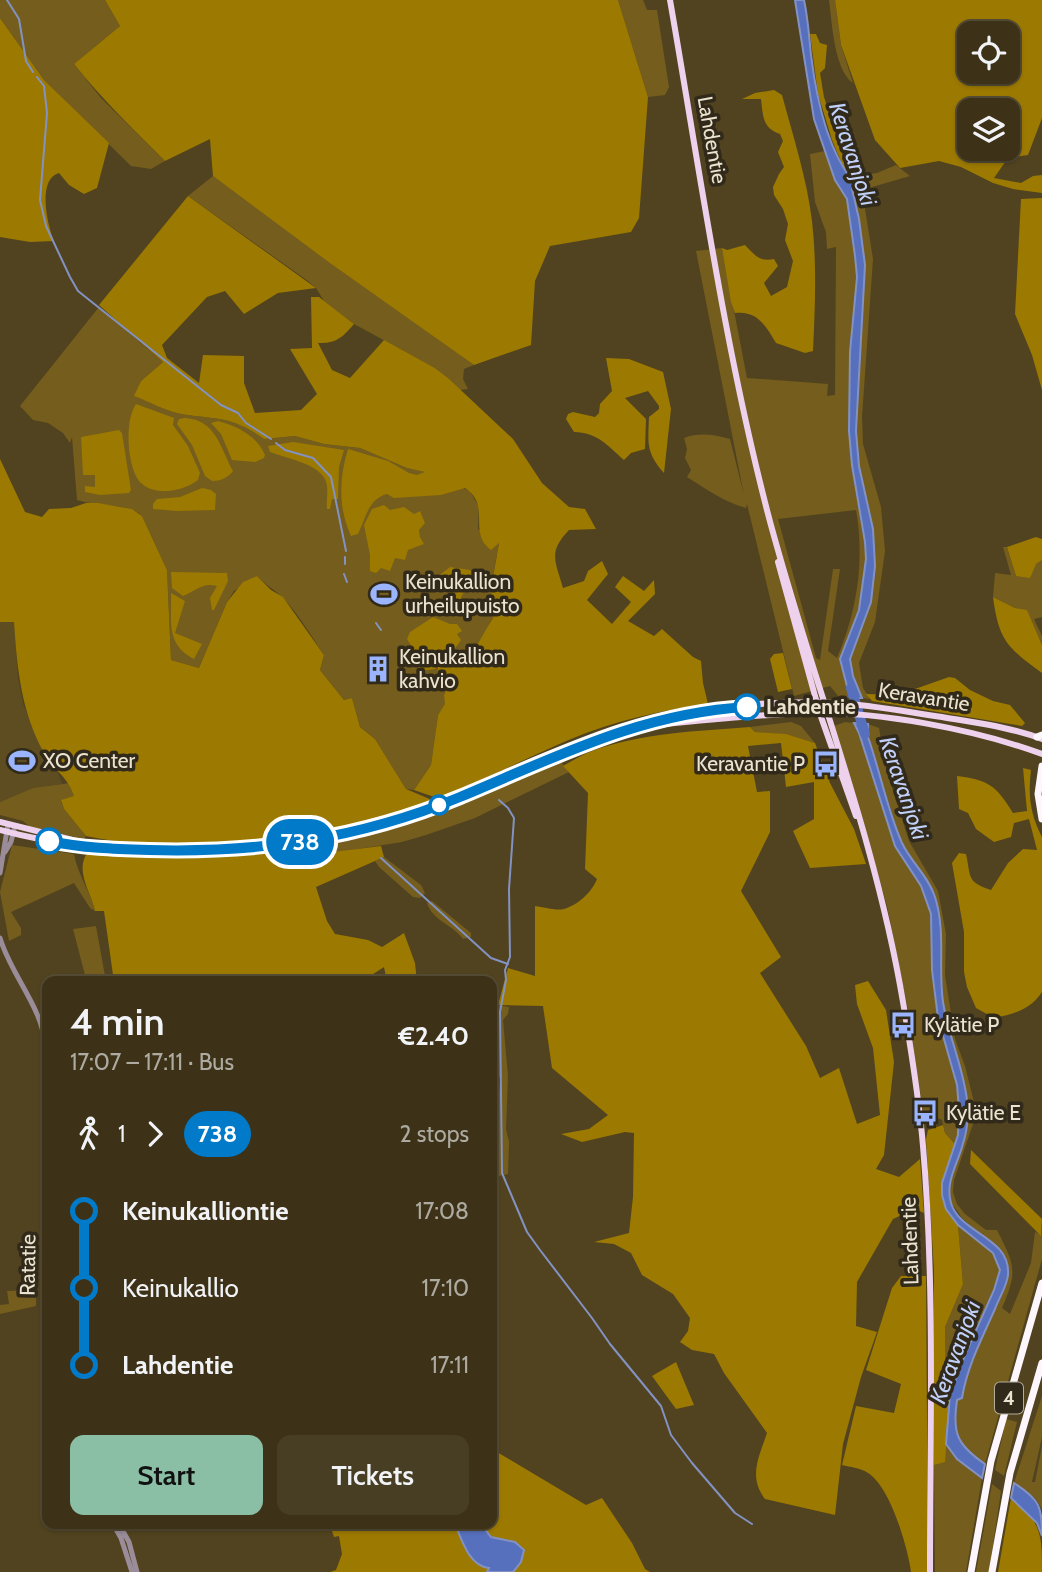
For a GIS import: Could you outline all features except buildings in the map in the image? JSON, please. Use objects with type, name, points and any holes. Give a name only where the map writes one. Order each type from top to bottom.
[{"type":"highway","points":[[1042,766],[1038,786],[1042,819]]},
{"type":"highway","name":"4","points":[[971,1572],[992,1461],[1042,1283]]},
{"type":"highway","name":"4","points":[[992,1572],[1010,1473],[1042,1363]]},
{"type":"main road","name":"Lahdentie","points":[[670,0],[742,407],[781,574],[817,703],[863,832]]},
{"type":"main road","name":"Lahdentie","points":[[773,533],[826,703],[879,889],[903,999],[923,1142],[930,1290],[930,1572]]},
{"type":"main road","name":"Keravantie","points":[[0,822],[8,829],[101,847],[231,850],[330,837],[413,814],[544,759],[633,727],[696,712],[817,703],[840,704],[983,724],[1040,737]]},
{"type":"main road","name":"Keravantie","points":[[633,727],[820,713],[977,734],[1042,754]]},
{"type":"street","points":[[0,873],[8,829]]},
{"type":"street","points":[[0,939],[37,1015],[42,1033]]},
{"type":"street","points":[[116,1529],[134,1572]]},
{"type":"street","points":[[121,1529],[131,1549],[134,1572]]},
{"type":"shaded area","points":[[0,0],[105,0],[120,26],[74,64],[101,98],[165,161],[151,169],[131,166],[44,80],[0,18]]},
{"type":"shaded area","points":[[105,0],[618,0],[648,97],[639,218],[631,232],[550,246],[535,281],[531,345],[474,365],[213,176],[210,139],[165,161],[74,64],[120,26]]},
{"type":"shaded area","points":[[618,0],[643,0],[647,10],[657,10],[669,87],[665,95],[648,97]]},
{"type":"shaded area","points":[[829,0],[835,0],[841,45],[853,83],[847,77],[838,57]]},
{"type":"shaded area","points":[[835,0],[1042,0],[1042,118],[1028,155],[1020,156],[1020,98],[957,98],[957,161],[1006,161],[994,178],[1021,183],[1033,176],[1042,175],[1042,193],[993,183],[961,167],[939,161],[900,168],[875,140],[841,45]]},
{"type":"shaded area","points":[[0,18],[44,80],[109,143],[97,188],[84,194],[69,185],[59,173],[52,177],[48,184],[47,214],[54,241],[30,242],[0,237]]},
{"type":"shaded area","points":[[810,34],[816,34],[820,43],[827,45],[825,68],[820,73],[824,97],[847,170],[844,169],[832,140],[818,94]]},
{"type":"shaded area","points":[[774,90],[782,95],[803,173],[814,237],[813,351],[805,353],[776,343],[755,317],[735,313],[722,248],[727,250],[745,245],[761,259],[774,259],[778,266],[764,283],[771,296],[787,287],[793,261],[785,240],[788,224],[773,187],[784,167],[778,152],[783,141],[780,134],[767,125],[761,99],[742,99],[755,93]]},
{"type":"shaded area","points":[[825,151],[835,180],[847,199],[857,277],[850,352],[849,431],[866,559],[859,610],[840,659],[850,698],[839,697],[830,686],[794,696],[747,504],[746,508],[730,502],[687,477],[691,470],[685,458],[687,449],[684,438],[713,435],[730,439],[744,495],[696,251],[722,248],[747,378],[828,384],[827,396],[835,395],[836,247],[827,249],[826,232],[815,202],[810,154]],"holes":[[[856,510],[859,567],[850,622],[837,658],[828,651],[840,569],[833,569],[820,660],[816,658],[778,519]]]},
{"type":"shaded area","points":[[847,164],[856,176],[877,173],[896,165],[910,176],[862,190],[873,259],[862,417],[863,444],[881,507],[885,551],[875,622],[859,663],[863,688],[870,699],[862,698],[849,663],[871,602],[875,566],[873,529],[859,466],[856,431],[865,265],[859,219],[844,169],[847,169]]},
{"type":"shaded area","points":[[213,176],[474,365],[464,369],[463,379],[468,389],[460,390],[435,368],[354,324],[324,301],[308,281],[188,196]]},
{"type":"shaded area","points":[[188,196],[316,288],[278,293],[244,314],[225,291],[207,297],[162,345],[167,358],[199,383],[203,355],[244,356],[244,383],[255,413],[301,410],[317,394],[290,349],[312,348],[311,297],[319,297],[354,324],[339,339],[318,343],[332,370],[350,378],[384,340],[435,368],[513,439],[542,483],[569,507],[585,509],[596,529],[569,530],[556,551],[556,563],[563,588],[584,581],[588,571],[602,561],[608,574],[587,600],[612,624],[631,602],[615,587],[623,576],[644,591],[654,580],[655,594],[628,621],[654,636],[662,629],[701,661],[708,704],[673,709],[604,727],[437,798],[414,790],[431,765],[438,715],[445,704],[444,695],[448,686],[438,688],[438,667],[456,667],[461,661],[469,668],[475,664],[473,652],[494,616],[492,583],[499,543],[491,550],[484,543],[479,527],[477,503],[465,488],[441,495],[394,498],[387,494],[381,496],[368,510],[358,534],[351,536],[341,493],[348,449],[388,461],[409,473],[417,475],[425,472],[407,468],[360,448],[324,444],[295,436],[264,439],[233,422],[175,413],[134,396],[141,381],[163,362],[99,305]]},
{"type":"shaded area","points":[[1042,198],[1042,390],[1032,355],[1015,314],[1021,199]]},
{"type":"shaded area","name":"Keinukallion urheilupuisto","points":[[99,307],[163,362],[141,381],[135,396],[175,413],[233,422],[264,439],[295,436],[324,444],[360,448],[470,491],[479,507],[478,529],[499,542],[492,588],[494,616],[474,663],[469,668],[456,667],[444,695],[446,704],[438,715],[431,765],[414,790],[406,789],[375,739],[360,727],[352,698],[344,700],[320,670],[324,655],[289,604],[257,576],[234,591],[227,602],[199,668],[171,660],[167,570],[142,516],[121,507],[77,500],[72,437],[70,443],[63,433],[48,423],[33,420],[20,406]]},
{"type":"shaded area","points":[[606,358],[629,359],[663,372],[671,409],[664,473],[649,447],[649,417],[659,406],[648,391],[625,398],[646,419],[645,449],[631,453],[624,460],[596,437],[574,432],[566,419],[568,414],[573,412],[595,417],[599,413],[600,404],[612,391]]},
{"type":"shaded area","points":[[136,404],[174,418],[173,425],[188,446],[200,473],[198,480],[170,491],[154,490],[141,483],[133,467],[129,445],[130,422]]},
{"type":"shaded area","points":[[185,418],[204,424],[216,436],[233,471],[229,476],[212,481],[205,476],[192,445],[177,424],[179,419]]},
{"type":"shaded area","points":[[218,421],[252,437],[265,455],[264,458],[255,462],[232,460],[221,434],[211,423]]},
{"type":"shaded area","points":[[119,430],[122,433],[131,490],[129,493],[100,495],[85,492],[85,486],[95,487],[95,475],[83,475],[81,437]]},
{"type":"shaded area","points":[[293,442],[344,450],[339,467],[338,499],[332,499],[330,509],[327,509],[327,486],[320,472],[304,463],[270,452],[268,446]]},
{"type":"shaded area","points":[[0,459],[25,512],[42,517],[49,509],[98,503],[132,509],[142,516],[167,570],[171,660],[199,668],[227,602],[243,582],[257,576],[283,597],[324,655],[320,670],[344,700],[352,698],[360,727],[375,739],[406,789],[434,803],[350,828],[262,843],[172,846],[128,843],[86,836],[64,809],[61,800],[74,796],[44,753],[30,721],[19,673],[14,622],[0,622]]},
{"type":"shaded area","points":[[202,488],[216,494],[215,510],[153,509],[157,499],[180,497]]},
{"type":"shaded area","points":[[384,505],[390,510],[404,507],[414,514],[420,511],[425,523],[419,530],[424,544],[408,550],[405,560],[395,558],[390,571],[381,568],[376,573],[370,571],[364,525],[372,509]]},
{"type":"shaded area","points":[[1036,537],[1042,539],[1042,560],[1036,564],[1030,578],[1016,576],[1007,547]]},
{"type":"shaded area","points":[[1003,547],[1007,547],[1016,576],[1042,560],[1042,617],[1034,619],[1042,636],[1042,645],[1027,611],[993,597],[995,573],[1011,575]]},
{"type":"shaded area","points":[[450,567],[470,570],[479,579],[478,589],[466,589],[461,597],[470,609],[467,615],[461,615],[453,605],[450,587],[441,574]]},
{"type":"shaded area","points":[[171,572],[227,573],[228,581],[212,610],[210,598],[217,586],[203,586],[183,596],[172,588]]},
{"type":"shaded area","points":[[171,593],[185,601],[175,633],[202,644],[194,659],[178,646],[174,639]]},
{"type":"shaded area","points":[[993,597],[1015,608],[1027,610],[1042,645],[1042,673],[1007,642],[998,624]]},
{"type":"shaded area","points":[[433,617],[457,624],[462,631],[457,634],[461,640],[435,669],[421,671],[415,663],[417,655],[407,639],[410,632]]},
{"type":"shaded area","points":[[0,622],[14,622],[18,678],[23,704],[45,755],[56,767],[62,784],[33,788],[0,802]]},
{"type":"shaded area","points":[[783,653],[792,689],[778,692],[770,659],[774,654]]},
{"type":"shaded area","points":[[949,677],[993,701],[1010,705],[1025,723],[1022,726],[872,701],[866,694],[898,695]]},
{"type":"shaded area","points":[[791,722],[801,726],[815,743],[788,735],[755,732],[750,727]]},
{"type":"shaded area","points":[[845,722],[854,723],[859,733],[895,846],[921,886],[931,914],[932,970],[938,1018],[957,1085],[959,1109],[955,1144],[945,1133],[942,1120],[923,1111],[908,1010],[887,906],[834,726]]},
{"type":"shaded area","points":[[868,724],[879,728],[886,769],[909,841],[938,891],[946,934],[945,975],[955,1039],[974,1102],[974,1121],[954,1180],[953,1192],[957,1204],[965,1214],[986,1230],[997,1230],[1003,1242],[1011,1261],[1012,1277],[1002,1308],[1010,1314],[1031,1263],[1035,1232],[1041,1235],[1042,1226],[1042,1259],[985,1464],[968,1451],[959,1437],[955,1421],[957,1400],[962,1398],[975,1355],[1005,1287],[1007,1266],[1004,1256],[962,1218],[950,1201],[949,1184],[964,1137],[943,999],[939,917],[933,891],[901,841],[868,737]]},
{"type":"shaded area","points":[[750,727],[755,732],[786,734],[815,743],[830,783],[854,829],[866,864],[810,868],[793,831],[814,819],[814,782],[786,787],[781,743],[748,746],[757,792],[770,791],[770,832],[741,891],[781,957],[760,973],[806,1046],[820,1078],[839,1068],[857,1124],[880,1115],[873,1048],[857,1004],[855,985],[868,981],[886,1010],[894,1062],[884,1155],[876,1169],[899,1177],[920,1159],[924,1213],[915,1209],[893,1219],[857,1282],[856,1326],[877,1332],[861,1377],[843,1444],[835,1515],[765,1499],[756,1475],[758,1459],[767,1433],[724,1373],[714,1354],[692,1350],[680,1342],[688,1331],[690,1318],[673,1294],[642,1275],[631,1253],[614,1244],[594,1242],[629,1233],[633,1197],[634,1133],[625,1132],[582,1142],[561,1134],[589,1129],[608,1115],[552,1068],[543,1006],[498,1005],[508,968],[535,976],[535,906],[557,910],[569,907],[588,893],[597,879],[585,869],[588,793],[563,766],[592,751],[630,740]]},
{"type":"shaded area","points":[[584,747],[561,762],[569,772],[475,818],[402,842],[333,853],[329,841],[358,838],[419,817]]},
{"type":"shaded area","points":[[1023,768],[1031,770],[1031,804],[1042,837],[1042,992],[1021,1010],[994,1018],[976,1008],[967,987],[964,972],[964,932],[952,863],[959,853],[966,854],[973,881],[991,890],[1008,863],[1023,849],[1037,850],[1029,819],[1014,823],[1011,837],[994,842],[976,829],[968,813],[959,809],[957,776],[984,782],[996,790],[1013,813],[1027,811]]},
{"type":"shaded area","points":[[70,783],[75,797],[61,801],[64,809],[86,836],[84,839],[30,827],[23,821],[0,815],[0,802],[33,788]]},
{"type":"shaded area","points":[[329,841],[333,852],[381,846],[384,857],[316,887],[327,921],[335,934],[368,940],[382,947],[404,933],[415,963],[416,976],[386,976],[384,967],[370,976],[113,976],[104,911],[95,911],[83,874],[84,859],[88,852],[193,857],[291,850]]},
{"type":"shaded area","points":[[12,845],[74,854],[95,911],[90,908],[74,883],[11,912],[21,928],[21,935],[9,941],[0,892]]},
{"type":"shaded area","points":[[384,857],[421,885],[425,893],[420,898],[413,897],[379,867],[375,861]]},
{"type":"shaded area","points":[[432,901],[471,933],[471,937],[463,939],[433,914],[427,903]]},
{"type":"shaded area","points":[[96,926],[105,976],[85,976],[73,929]]},
{"type":"shaded area","points":[[498,1005],[509,1007],[503,1020],[508,1076],[508,1174],[499,1176],[500,1080],[497,1064]]},
{"type":"shaded area","points":[[943,1125],[945,1133],[955,1144],[942,1183],[942,1195],[946,1209],[958,1225],[963,1284],[945,1327],[946,1378],[950,1395],[945,1462],[934,1465],[934,1270],[926,1139],[928,1130]]},
{"type":"shaded area","points":[[971,1150],[1042,1219],[1041,1236],[970,1164]]},
{"type":"shaded area","points":[[958,1225],[993,1253],[1000,1270],[950,1395],[946,1378],[945,1327],[963,1283]]},
{"type":"shaded area","points":[[901,1276],[926,1276],[928,1572],[911,1572],[897,1518],[876,1480],[862,1470],[842,1465],[856,1406],[894,1413],[901,1384],[866,1370],[892,1288]]},
{"type":"shaded area","points":[[36,1290],[36,1306],[0,1314],[0,1305],[9,1304],[7,1291]]},
{"type":"shaded area","points":[[676,1362],[694,1405],[676,1409],[652,1376]]},
{"type":"shaded area","points":[[1042,1396],[1042,1437],[1032,1482],[1035,1482],[1042,1446],[1042,1509],[1035,1498],[1014,1483]]},
{"type":"shaded area","points":[[1006,1419],[1017,1422],[1004,1476],[995,1470]]},
{"type":"shaded area","points":[[946,1445],[957,1459],[982,1478],[966,1572],[935,1572],[934,1465],[944,1461]]},
{"type":"shaded area","points":[[497,1452],[586,1505],[602,1498],[632,1543],[645,1569],[650,1572],[513,1572],[523,1550],[513,1542],[497,1539],[485,1529],[497,1529]]},
{"type":"shaded area","points":[[992,1484],[1001,1491],[989,1572],[976,1572]]},
{"type":"shaded area","points":[[1011,1498],[1029,1514],[1038,1530],[1042,1548],[1042,1572],[998,1572]]},
{"type":"shaded area","points":[[457,1529],[469,1554],[490,1568],[487,1572],[330,1572],[336,1570],[342,1554],[339,1536],[334,1537],[332,1531]]},
{"type":"water","points":[[795,0],[804,0],[819,104],[829,137],[852,180],[865,265],[856,431],[859,466],[873,529],[875,566],[871,602],[850,659],[853,676],[862,698],[850,698],[840,659],[859,610],[866,559],[849,431],[850,352],[857,277],[855,256],[847,199],[835,180],[814,119]]},
{"type":"water","points":[[854,723],[868,724],[868,737],[897,830],[906,850],[932,890],[938,910],[943,1002],[968,1106],[965,1135],[949,1188],[951,1203],[964,1222],[994,1244],[1007,1262],[1006,1283],[967,1375],[962,1398],[957,1400],[956,1430],[968,1451],[985,1464],[982,1478],[957,1459],[946,1444],[950,1395],[1000,1270],[993,1253],[958,1225],[946,1209],[942,1195],[942,1183],[958,1135],[959,1109],[957,1085],[938,1018],[932,970],[931,914],[921,886],[895,846]]},
{"type":"water","points":[[1014,1483],[1038,1505],[1042,1536],[1037,1523],[1011,1498]]},
{"type":"water","points":[[457,1529],[485,1529],[491,1537],[515,1542],[524,1550],[521,1562],[513,1572],[487,1572],[489,1568],[476,1563]]},
{"type":"waterway","points":[[7,0],[19,19],[26,61],[33,72]]},
{"type":"waterway","points":[[37,77],[44,86],[47,113],[40,200],[46,226],[78,291],[221,405],[238,413],[246,423],[271,439]]},
{"type":"waterway","points":[[276,443],[285,450],[313,458],[331,477],[346,551]]},
{"type":"waterway","points":[[345,557],[345,564]]},
{"type":"waterway","points":[[344,574],[347,582]]},
{"type":"waterway","points":[[376,623],[381,630]]},
{"type":"waterway","name":"Keravanjoki","points":[[851,688],[865,734]]},
{"type":"waterway","points":[[499,800],[514,818],[509,889],[510,957],[505,970],[506,980],[500,1012],[502,1173],[527,1232],[610,1344],[661,1406],[671,1435],[735,1513],[752,1524]]},
{"type":"waterway","points":[[381,858],[491,958],[508,964]]},
{"type":"bus line","name":"738","points":[[49,841],[82,847],[206,851],[304,842],[356,831],[413,814],[544,759],[650,722],[696,712],[747,707]]},
{"type":"place","name":"Keinukallion urheilupuisto","points":[[384,594]]},
{"type":"place","name":"Keinukallion kahvio","points":[[378,669]]},
{"type":"place","name":"Lahdentie","points":[[747,707]]},
{"type":"place","name":"XO Center","points":[[22,761]]},
{"type":"place","name":"Keravantie P","points":[[826,764]]},
{"type":"place","name":"Kylätie P","points":[[903,1025]]},
{"type":"place","name":"Kylätie E","points":[[925,1113]]}]
